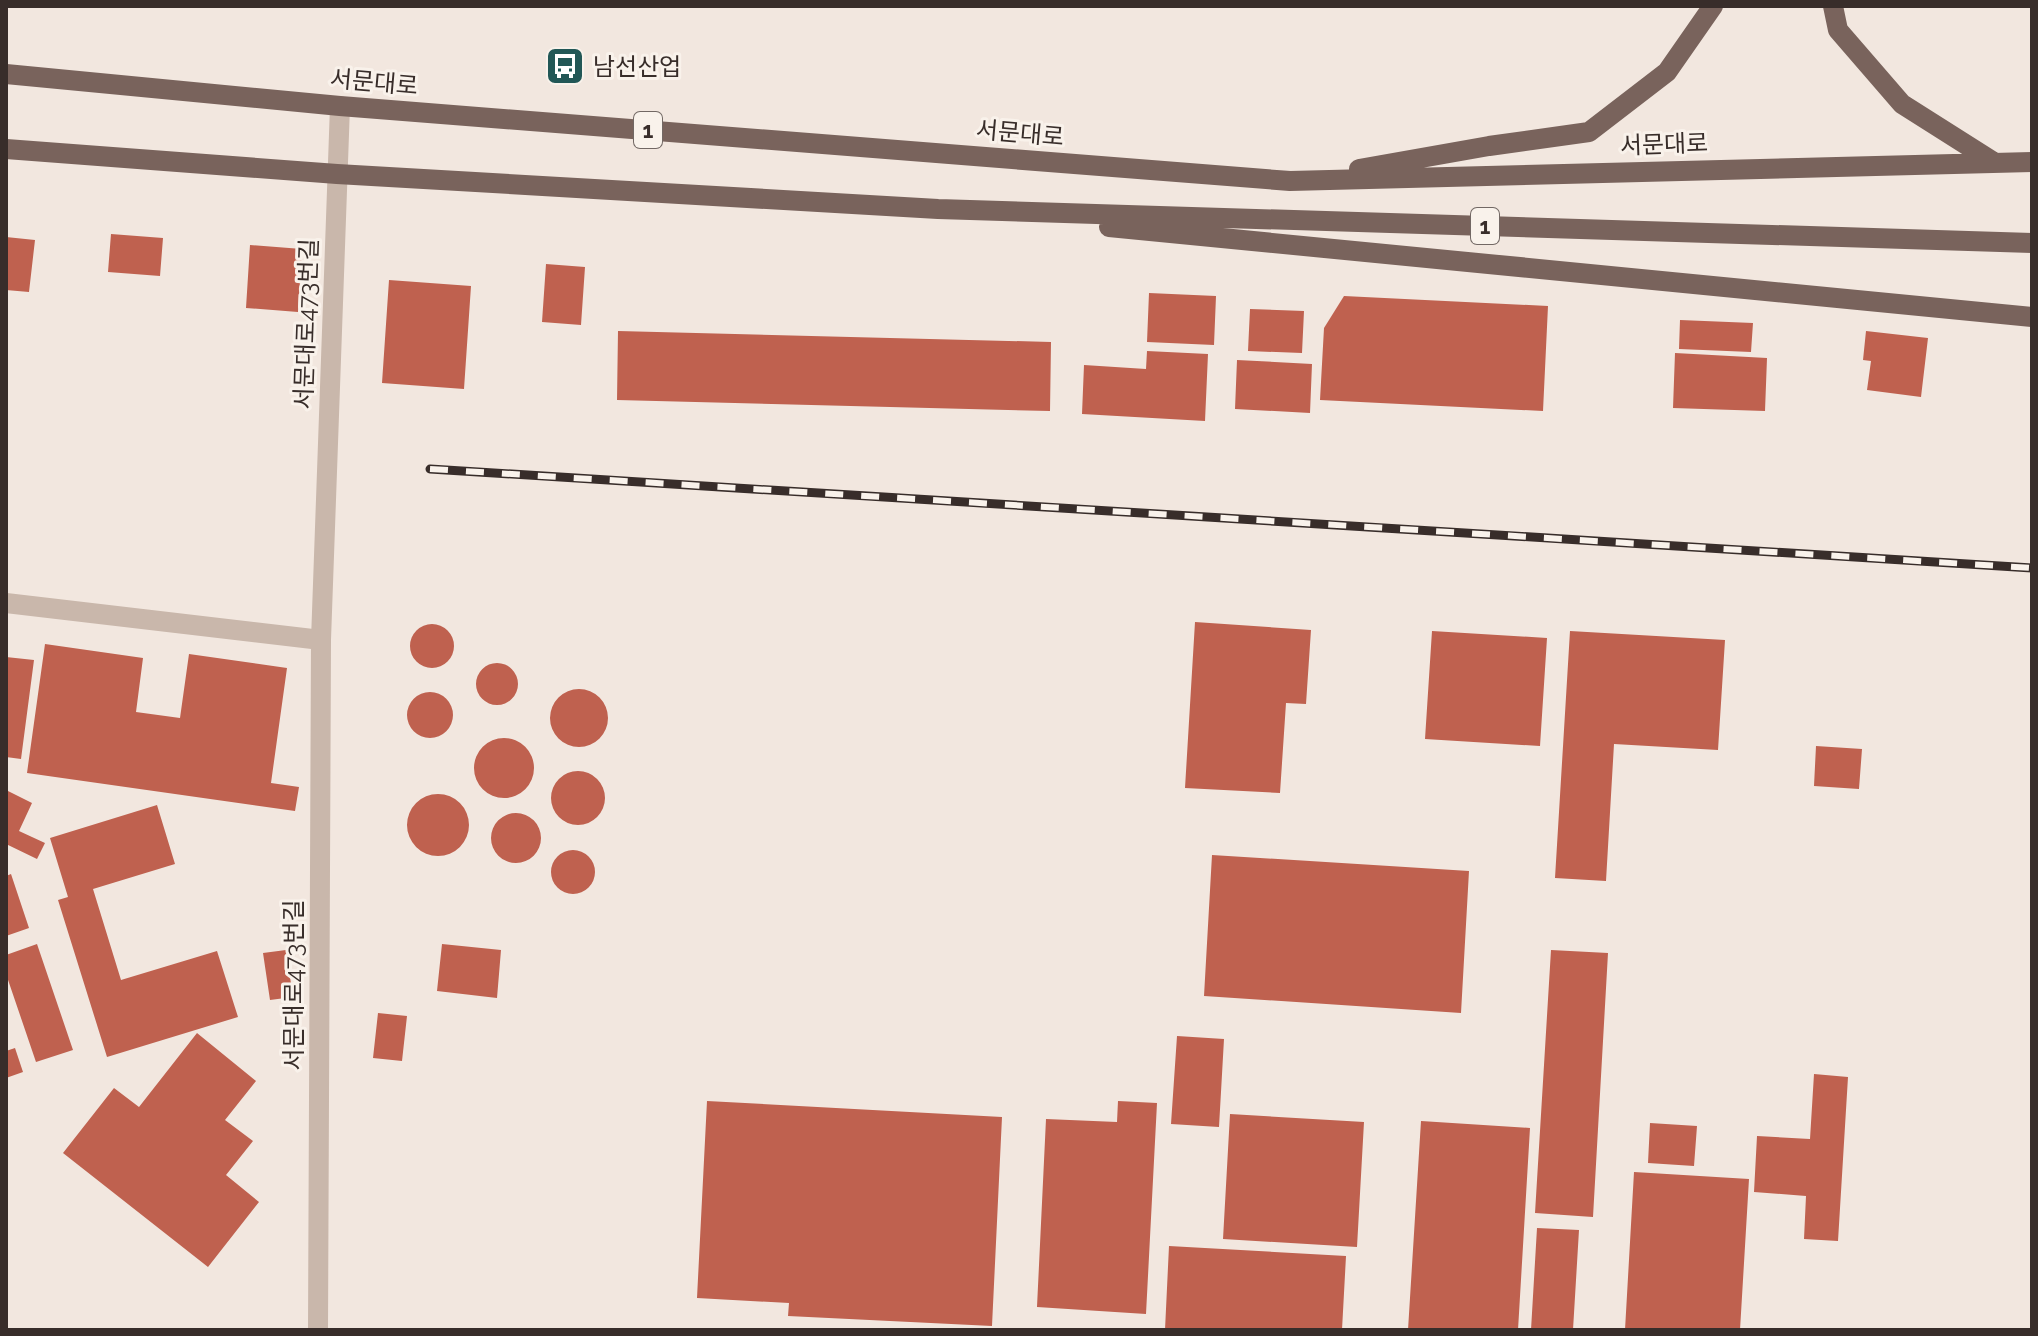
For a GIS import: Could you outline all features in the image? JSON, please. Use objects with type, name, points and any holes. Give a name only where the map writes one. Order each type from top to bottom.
[{"type":"main road","points":[[1290,181],[1589,132],[1667,72],[1713,6]]},
{"type":"main road","points":[[1833,6],[1838,30],[1902,104],[1992,161]]},
{"type":"main road","name":"서문대로","points":[[6,74],[340,106],[1290,181],[2032,162]]},
{"type":"main road","name":"1","points":[[6,149],[337,174],[938,209],[2032,243]]},
{"type":"main road","points":[[938,209],[2032,317]]},
{"type":"street","name":"서문대로473번길","points":[[318,1330],[321,640],[340,106]]},
{"type":"street","points":[[6,603],[321,640]]},
{"type":"building","points":[[111,234],[163,238],[160,276],[108,272]]},
{"type":"building","points":[[6,237],[35,240],[29,292],[6,290]]},
{"type":"building","points":[[250,245],[302,249],[298,312],[246,308]]},
{"type":"building","points":[[546,264],[585,267],[581,325],[542,322]]},
{"type":"building","points":[[389,280],[471,286],[464,389],[382,383]]},
{"type":"building","points":[[1149,293],[1216,296],[1214,345],[1147,342]]},
{"type":"building","points":[[1344,296],[1548,306],[1543,411],[1320,400],[1324,328]]},
{"type":"building","points":[[1250,309],[1304,311],[1302,353],[1248,351]]},
{"type":"building","points":[[1680,320],[1753,323],[1751,352],[1679,349]]},
{"type":"building","points":[[618,331],[1051,342],[1050,411],[617,400]]},
{"type":"building","points":[[1866,331],[1928,338],[1921,397],[1867,390],[1871,361],[1863,360]]},
{"type":"building","points":[[1147,351],[1208,354],[1205,421],[1082,414],[1084,365],[1146,369]]},
{"type":"building","points":[[1675,353],[1767,358],[1765,411],[1673,408]]},
{"type":"building","points":[[1237,360],[1312,364],[1310,413],[1235,409]]},
{"type":"building","points":[[1195,622],[1311,630],[1306,704],[1286,703],[1280,793],[1185,788]]},
{"type":"building","points":[[432,624],[447,631],[454,646],[447,661],[432,668],[417,661],[410,646],[417,631]]},
{"type":"building","points":[[1432,631],[1547,638],[1540,746],[1425,739]]},
{"type":"building","points":[[1570,631],[1725,640],[1718,750],[1614,744],[1606,881],[1555,878]]},
{"type":"building","points":[[45,644],[143,658],[136,712],[180,718],[189,654],[287,668],[271,783],[299,787],[295,811],[27,773]]},
{"type":"building","points":[[6,657],[34,660],[21,759],[6,757]]},
{"type":"building","points":[[497,663],[512,669],[518,684],[512,699],[497,705],[482,699],[476,684],[482,669]]},
{"type":"building","points":[[579,689],[600,697],[608,718],[600,739],[579,747],[558,739],[550,718],[558,697]]},
{"type":"building","points":[[430,692],[446,699],[453,715],[446,731],[430,738],[414,731],[407,715],[414,699]]},
{"type":"building","points":[[504,738],[525,747],[534,768],[525,789],[504,798],[483,789],[474,768],[483,747]]},
{"type":"building","points":[[1816,746],[1862,749],[1859,789],[1814,786]]},
{"type":"building","points":[[578,771],[597,779],[605,798],[597,817],[578,825],[559,817],[551,798],[559,779]]},
{"type":"building","points":[[6,790],[32,803],[19,831],[45,843],[37,859],[6,844]]},
{"type":"building","points":[[438,794],[460,803],[469,825],[460,847],[438,856],[416,847],[407,825],[416,803]]},
{"type":"building","points":[[157,805],[175,864],[93,889],[121,980],[217,951],[238,1017],[107,1057],[58,900],[68,897],[50,838]]},
{"type":"building","points":[[516,813],[534,820],[541,838],[534,856],[516,863],[498,856],[491,838],[498,820]]},
{"type":"building","points":[[573,850],[589,856],[595,872],[589,888],[573,894],[557,888],[551,872],[557,856]]},
{"type":"building","points":[[1212,855],[1469,871],[1461,1013],[1204,996]]},
{"type":"building","points":[[11,874],[29,928],[6,936],[6,876]]},
{"type":"building","points":[[37,944],[73,1050],[36,1062],[6,974],[6,955]]},
{"type":"building","points":[[442,944],[501,950],[497,998],[437,991]]},
{"type":"building","points":[[286,950],[293,997],[270,1000],[263,953]]},
{"type":"building","points":[[1551,950],[1608,953],[1593,1217],[1535,1213]]},
{"type":"building","points":[[378,1013],[407,1016],[402,1061],[373,1058]]},
{"type":"building","points":[[197,1033],[256,1081],[225,1120],[253,1141],[226,1175],[259,1202],[208,1267],[63,1153],[114,1088],[139,1107]]},
{"type":"building","points":[[1177,1036],[1224,1039],[1219,1127],[1171,1124]]},
{"type":"building","points":[[15,1048],[23,1072],[6,1078],[6,1051]]},
{"type":"building","points":[[1814,1074],[1848,1077],[1838,1241],[1804,1239],[1806,1196],[1754,1192],[1757,1136],[1810,1139]]},
{"type":"building","points":[[707,1101],[1002,1117],[992,1326],[788,1316],[789,1303],[697,1298]]},
{"type":"building","points":[[1118,1101],[1157,1103],[1146,1314],[1037,1307],[1046,1119],[1117,1122]]},
{"type":"building","points":[[1230,1114],[1364,1122],[1357,1247],[1223,1239]]},
{"type":"building","points":[[1421,1121],[1530,1128],[1518,1330],[1408,1330]]},
{"type":"building","points":[[1650,1123],[1697,1126],[1694,1166],[1648,1163]]},
{"type":"building","points":[[1634,1172],[1749,1179],[1740,1330],[1625,1330]]},
{"type":"building","points":[[1537,1228],[1579,1230],[1573,1330],[1531,1330]]},
{"type":"building","points":[[1169,1246],[1346,1256],[1342,1330],[1165,1330]]},
{"type":"railway","points":[[430,469],[2032,568]]},
{"type":"place","name":"남선산업","points":[[565,66]]}]
